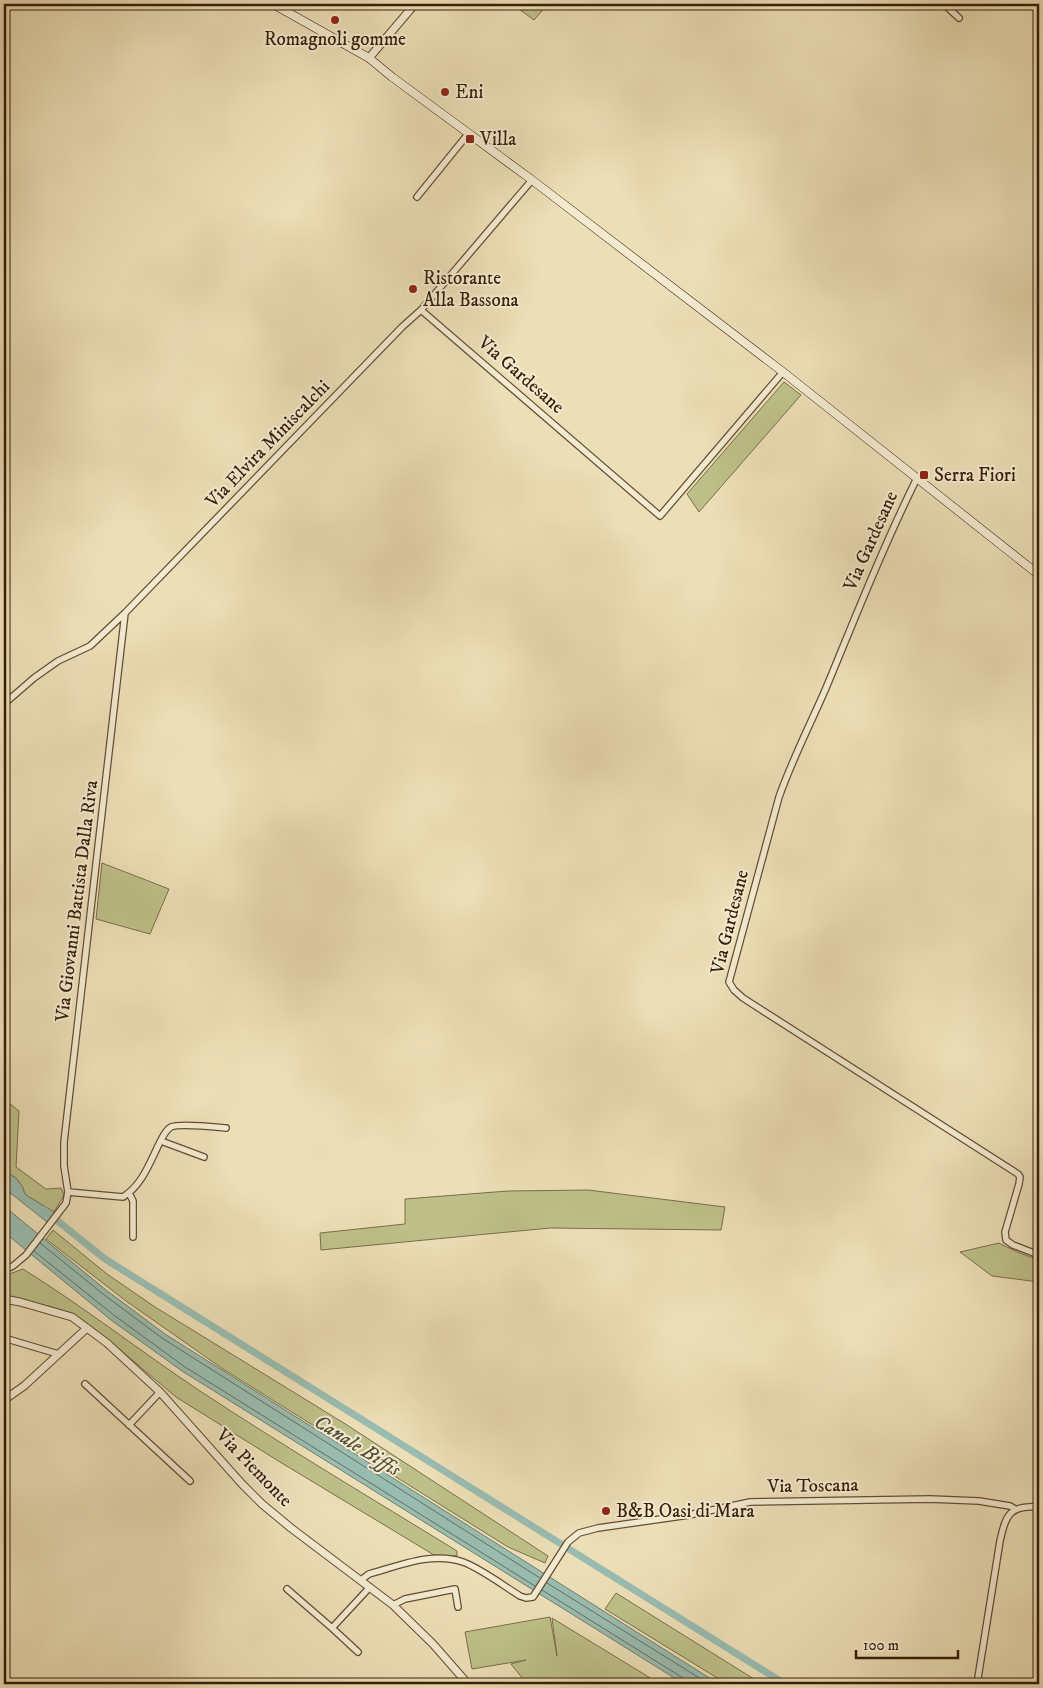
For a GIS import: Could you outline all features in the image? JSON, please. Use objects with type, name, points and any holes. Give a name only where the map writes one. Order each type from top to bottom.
[{"type":"main road","name":"Via Gardesane","points":[[274,4],[369,58],[783,372],[1039,575]]},
{"type":"street","points":[[369,58],[415,4]]},
{"type":"street","points":[[944,4],[959,18]]},
{"type":"street","points":[[417,197],[468,134]]},
{"type":"street","name":"Via Elvira Miniscalchi","points":[[4,704],[34,678],[58,661],[90,646],[125,613],[402,327],[421,310],[532,180]]},
{"type":"street","name":"Via Gardesane","points":[[421,310],[660,516],[783,372]]},
{"type":"street","name":"Via Gardesane","points":[[917,478],[879,559],[826,687],[787,774],[779,797],[729,982],[734,990],[743,998],[1018,1174],[1020,1178],[1019,1184],[1005,1232],[1006,1240],[1013,1245],[1039,1255]]},
{"type":"street","name":"Via Giovanni Battista Dalla Riva","points":[[68,1192],[64,1166],[64,1142],[125,613]]},
{"type":"street","points":[[4,1270],[14,1266],[26,1255],[66,1203],[68,1192],[123,1197],[129,1193],[144,1174],[161,1141],[171,1127],[226,1128]]},
{"type":"street","points":[[161,1141],[204,1157]]},
{"type":"street","points":[[129,1193],[133,1201],[133,1238]]},
{"type":"street","name":"Via Piemonte","points":[[4,1299],[72,1317],[106,1343],[160,1392],[262,1504],[393,1605],[433,1644],[468,1684]]},
{"type":"street","points":[[4,1400],[24,1386],[87,1328]]},
{"type":"street","points":[[4,1338],[58,1354]]},
{"type":"street","points":[[85,1384],[190,1481]]},
{"type":"street","points":[[129,1425],[160,1392]]},
{"type":"street","name":"Via Toscana","points":[[361,1580],[369,1574],[429,1558],[451,1559],[465,1563],[520,1596],[526,1598],[533,1597],[568,1542],[579,1533],[598,1528],[689,1515],[750,1502],[930,1499],[980,1501],[1010,1506],[1015,1509],[1039,1507]]},
{"type":"street","points":[[977,1684],[1002,1536],[1006,1519],[1015,1509]]},
{"type":"street","points":[[332,1628],[370,1587]]},
{"type":"street","points":[[287,1589],[358,1652]]},
{"type":"street","points":[[393,1605],[405,1599],[454,1589],[458,1607]]},
{"type":"green space","points":[[512,4],[548,4],[534,20]]},
{"type":"green space","points":[[784,382],[801,395],[699,512],[687,494]]},
{"type":"green space","points":[[102,863],[169,889],[150,934],[96,919]]},
{"type":"green space","points":[[4,1099],[19,1111],[16,1167],[46,1189],[61,1188],[64,1195],[54,1212],[25,1194],[16,1178],[4,1171]]},
{"type":"green space","points":[[588,1190],[725,1207],[721,1230],[550,1228],[321,1250],[320,1233],[405,1224],[405,1199],[508,1191]]},
{"type":"green space","points":[[53,1230],[107,1274],[155,1307],[347,1425],[548,1556],[545,1563],[508,1547],[223,1369],[126,1301],[46,1239]]},
{"type":"green space","points":[[999,1243],[1039,1260],[1039,1282],[992,1276],[960,1252]]},
{"type":"green space","points":[[23,1269],[232,1412],[457,1551],[457,1556],[434,1555],[176,1397],[106,1338],[73,1314],[48,1306],[4,1297],[4,1276]]},
{"type":"green space","points":[[616,1593],[762,1684],[727,1684],[605,1609]]},
{"type":"green space","points":[[550,1617],[557,1656],[552,1618],[652,1679],[646,1684],[527,1684],[511,1664],[526,1660],[472,1669],[465,1632]]},
{"type":"water","points":[[4,1171],[16,1178],[25,1194],[54,1212],[47,1222],[4,1188]]},
{"type":"water","points":[[4,1206],[106,1290],[165,1334],[719,1684],[684,1684],[182,1371],[111,1320],[4,1232]]},
{"type":"waterway","points":[[44,1210],[105,1259],[785,1684]]},
{"type":"place","name":"Romagnoli gomme","points":[[335,20]]},
{"type":"place","name":"Eni","points":[[445,92]]},
{"type":"place","name":"Villa","points":[[470,139]]},
{"type":"place","name":"Ristorante Alla Bassona","points":[[413,289]]},
{"type":"place","name":"Serra Fiori","points":[[924,475]]},
{"type":"place","name":"B&B Oasi di Mara","points":[[606,1511]]},
{"type":"water label","name":"Canale Biffis","points":[[357,1446]]}]
